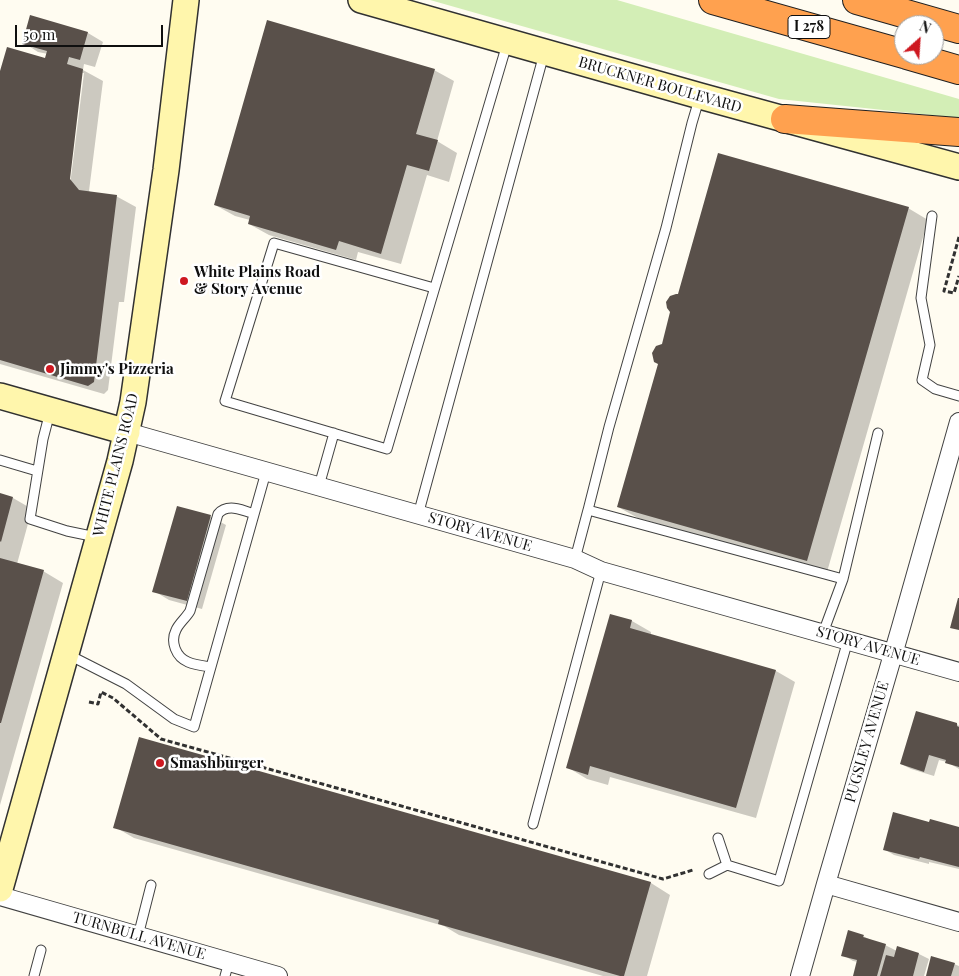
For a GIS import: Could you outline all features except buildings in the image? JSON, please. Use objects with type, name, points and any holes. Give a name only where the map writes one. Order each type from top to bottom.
[{"type":"highway","name":"I 278","points":[[713,0],[894,52]]},
{"type":"highway","points":[[857,0],[959,29]]},
{"type":"highway","name":"I 278","points":[[941,65],[959,70]]},
{"type":"highway","points":[[785,119],[959,132]]},
{"type":"main road","name":"WHITE PLAINS ROAD","points":[[0,889],[127,432],[165,180],[186,0]]},
{"type":"main road","name":"BRUCKNER BOULEVARD","points":[[361,0],[959,167]]},
{"type":"main road","name":"STORY AVENUE","points":[[0,396],[127,432]]},
{"type":"street","name":"PUGSLEY AVENUE","points":[[800,976],[959,422]]},
{"type":"street","name":"STORY AVENUE","points":[[127,432],[575,559],[601,571],[959,672]]},
{"type":"street","points":[[826,884],[959,922]]},
{"type":"street","name":"TURNBULL AVENUE","points":[[0,896],[138,936],[227,969],[278,976]]},
{"type":"lane","points":[[434,288],[274,243],[225,401],[388,449],[508,42]]},
{"type":"lane","points":[[418,515],[545,52]]},
{"type":"lane","points":[[575,559],[609,427],[666,228],[700,96]]},
{"type":"lane","points":[[932,216],[921,298],[930,345],[922,380],[935,389],[959,396]]},
{"type":"lane","points":[[50,410],[37,471],[30,519],[67,531],[99,538]]},
{"type":"lane","points":[[823,633],[843,579],[878,433]]},
{"type":"lane","points":[[319,486],[334,434]]},
{"type":"lane","points":[[0,460],[37,471]]},
{"type":"lane","points":[[66,653],[126,684],[174,719],[194,726],[266,472]]},
{"type":"lane","points":[[211,666],[188,662],[181,658],[176,652],[174,632],[190,611],[218,514],[221,510],[231,508],[254,514]]},
{"type":"lane","points":[[588,510],[843,579]]},
{"type":"lane","points":[[533,824],[601,571]]},
{"type":"lane","points":[[710,874],[727,865],[779,881],[848,640]]},
{"type":"lane","points":[[718,838],[727,865]]},
{"type":"lane","points":[[138,936],[151,885]]},
{"type":"lane","points":[[34,976],[41,950]]},
{"type":"path","points":[[959,237],[944,291],[954,293],[959,276]]},
{"type":"path","points":[[88,702],[98,704],[101,692],[113,698],[160,739],[663,880],[693,870]]},
{"type":"green space","points":[[430,0],[617,0],[959,99],[959,118],[779,99]]},
{"type":"place","name":"White Plains Road & Story Avenue","points":[[184,281]]},
{"type":"place","name":"Jimmy's Pizzeria","points":[[50,369]]},
{"type":"place","name":"Smashburger","points":[[160,763]]}]
